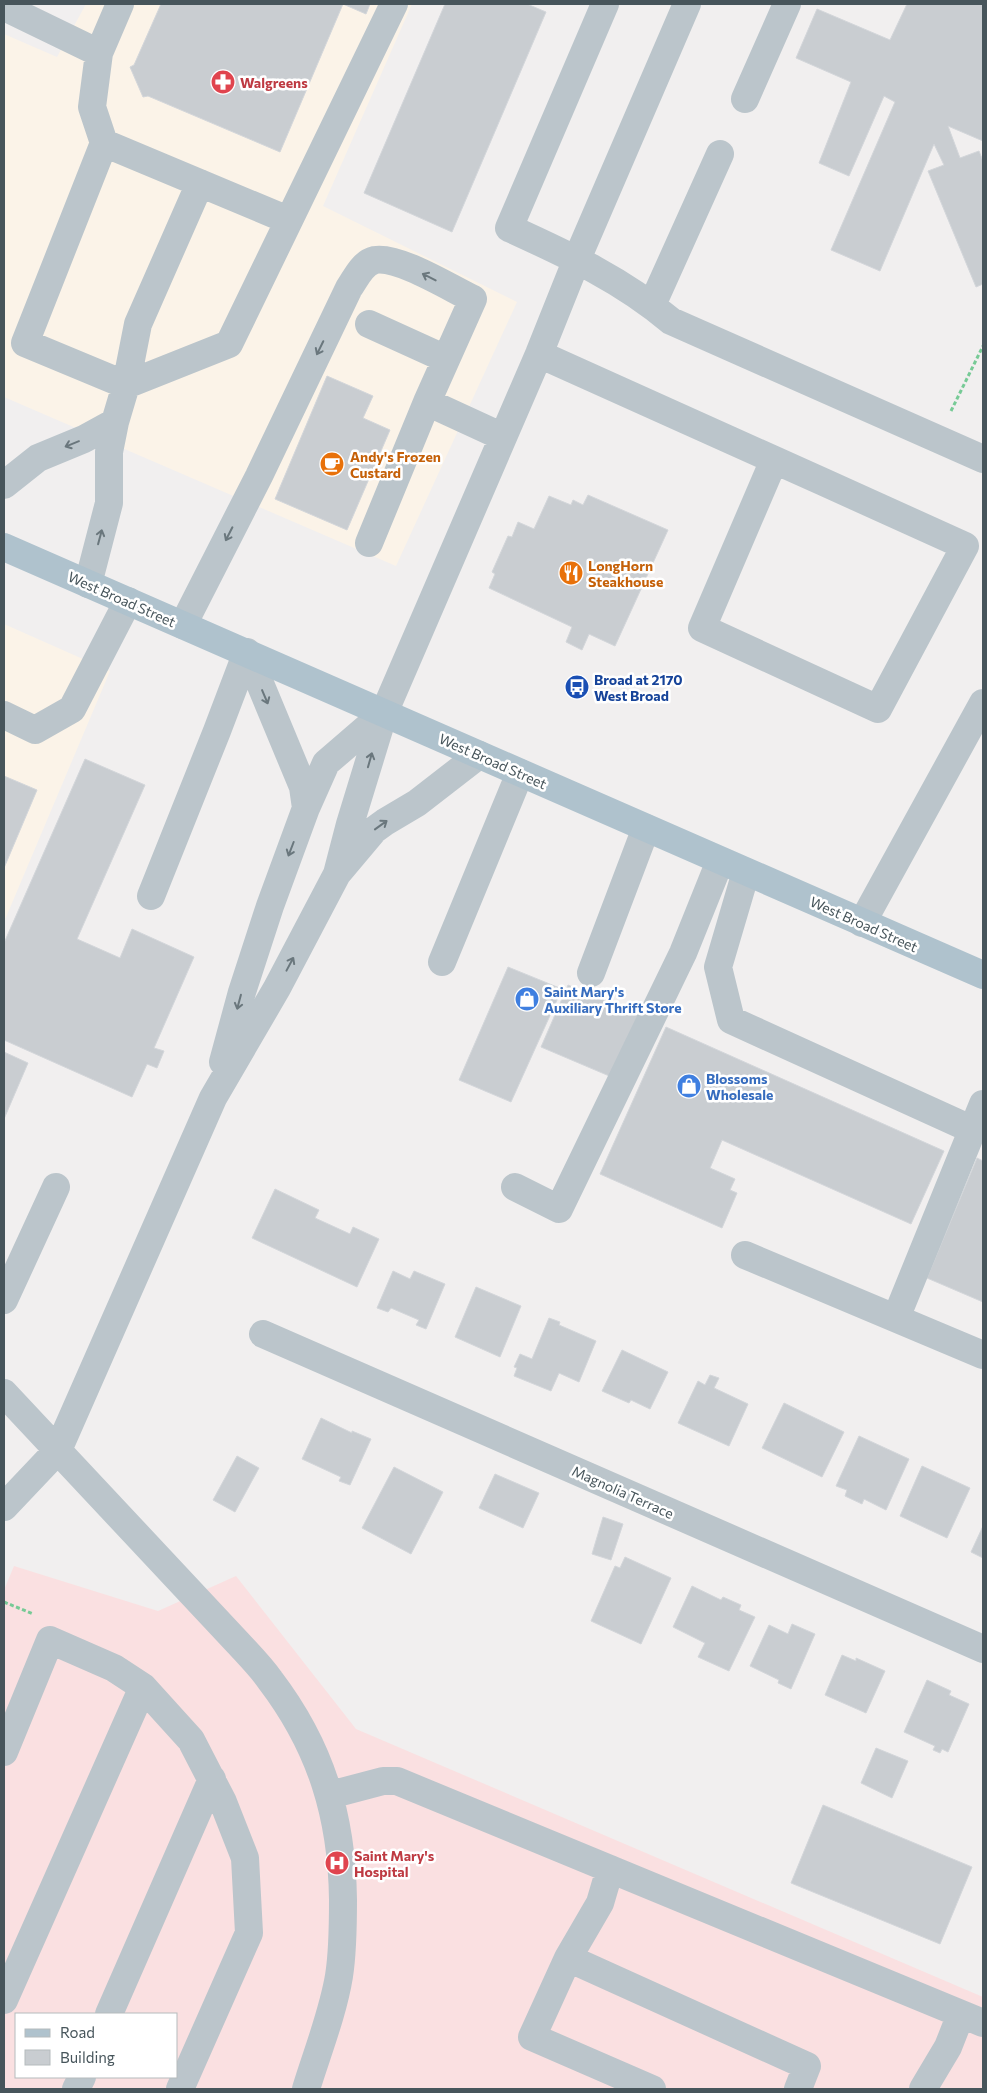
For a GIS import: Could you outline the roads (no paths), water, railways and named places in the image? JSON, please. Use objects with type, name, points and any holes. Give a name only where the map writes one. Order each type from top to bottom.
[{"type":"main road","name":"West Broad Street","points":[[4,547],[983,975]]},
{"type":"street","points":[[120,4],[99,53],[92,107],[104,143],[25,343],[126,385],[229,344],[394,4]]},
{"type":"street","points":[[605,4],[510,228],[607,275],[652,305],[671,321],[983,459]]},
{"type":"street","points":[[337,874],[350,824],[384,713],[687,4]]},
{"type":"street","points":[[745,99],[787,4]]},
{"type":"street","points":[[4,7],[99,53]]},
{"type":"street","points":[[104,143],[288,220]]},
{"type":"street","points":[[652,305],[720,154]]},
{"type":"street","points":[[88,584],[109,503],[109,452],[115,422],[126,385],[138,324],[200,183]]},
{"type":"street","points":[[183,625],[259,476],[349,288],[362,268],[375,260],[400,263],[473,299],[426,402],[369,543]]},
{"type":"street","points":[[369,324],[446,359]]},
{"type":"street","points":[[539,354],[730,438],[774,460],[965,546],[878,709],[702,628],[774,460]]},
{"type":"street","points":[[426,402],[503,438]]},
{"type":"street","points":[[4,485],[38,458],[84,439],[115,422]]},
{"type":"street","points":[[4,715],[35,730],[72,709],[128,601]]},
{"type":"street","points":[[247,652],[303,787],[306,808]]},
{"type":"street","points":[[151,896],[247,652]]},
{"type":"street","points":[[862,923],[983,703]]},
{"type":"street","points":[[213,1098],[251,963],[306,808],[326,763],[384,713]]},
{"type":"street","points":[[4,1507],[14,1481],[58,1450],[213,1098],[277,988],[337,874],[374,830],[417,803],[479,755]]},
{"type":"street","points":[[442,962],[520,773]]},
{"type":"street","points":[[591,973],[646,828]]},
{"type":"street","points":[[514,1187],[559,1210],[684,953],[720,861]]},
{"type":"street","points":[[746,872],[718,967],[731,1020],[973,1130]]},
{"type":"street","points":[[896,1318],[983,1104]]},
{"type":"street","points":[[4,1300],[56,1187]]},
{"type":"street","points":[[745,1256],[983,1354]]},
{"type":"street","name":"Magnolia Terrace","points":[[263,1334],[983,1649]]},
{"type":"street","points":[[4,1392],[238,1642],[270,1680],[296,1719],[314,1753],[330,1795],[339,1837],[343,1876],[343,1933],[339,1976],[306,2089]]},
{"type":"street","points":[[4,1752],[50,1640],[114,1668],[143,1687],[191,1740],[212,1779],[245,1858],[249,1933],[180,2089]]},
{"type":"street","points":[[4,2000],[143,1687]]},
{"type":"street","points":[[109,2013],[212,1779]]},
{"type":"street","points":[[330,1795],[383,1780],[396,1782],[972,2018],[948,2047],[923,2089]]},
{"type":"street","points":[[610,1869],[600,1903],[568,1958],[532,2037],[652,2089]]},
{"type":"street","points":[[568,1958],[807,2066],[798,2089]]},
{"type":"place","name":"Walgreens","points":[[223,82]]},
{"type":"place","name":"Andy's Frozen Custard","points":[[332,464]]},
{"type":"place","name":"LongHorn Steakhouse","points":[[571,573]]},
{"type":"place","name":"Broad at 2170 West Broad","points":[[577,687]]},
{"type":"place","name":"Saint Mary's Auxiliary Thrift Store","points":[[527,999]]},
{"type":"place","name":"Blossoms Wholesale","points":[[689,1086]]},
{"type":"place","name":"Saint Mary's Hospital","points":[[337,1863]]}]
